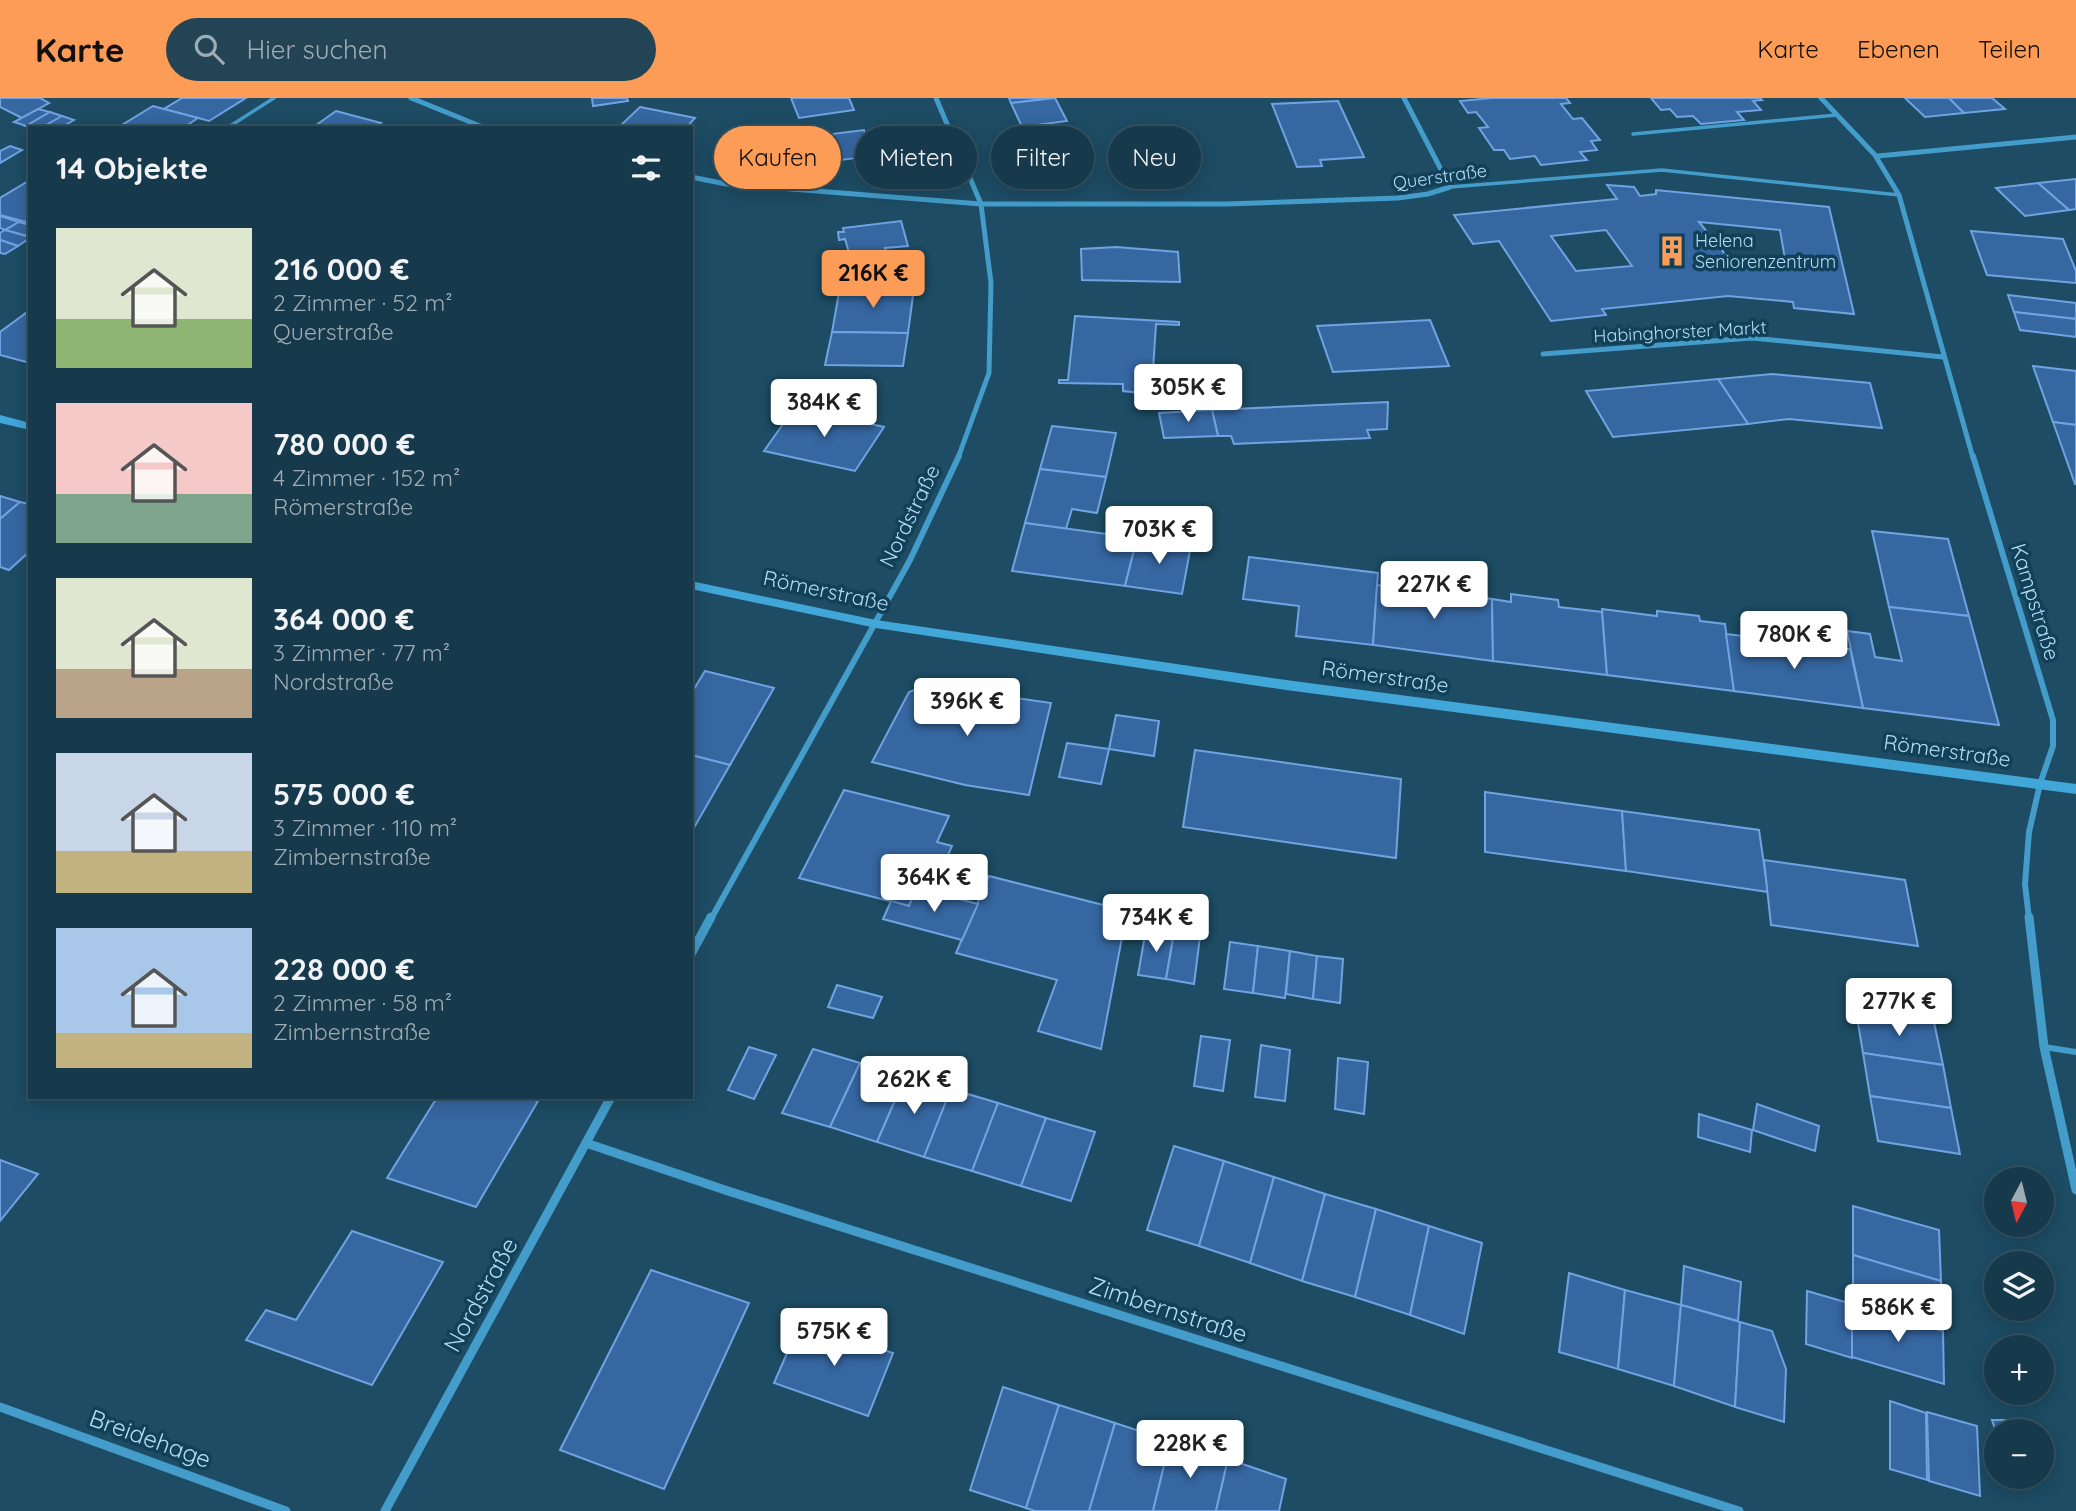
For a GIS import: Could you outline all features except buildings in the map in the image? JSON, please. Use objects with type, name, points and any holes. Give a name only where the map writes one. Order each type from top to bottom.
[{"type":"main road","points":[[0,419],[28,426]]},
{"type":"main road","name":"Römerstraße","points":[[693,585],[876,624],[1300,687],[2076,789]]},
{"type":"street","points":[[411,98],[480,126]]},
{"type":"street","name":"Nordstraße","points":[[693,950],[876,624],[959,455],[989,373],[991,282],[981,204],[936,98]]},
{"type":"street","points":[[1404,98],[1450,187]]},
{"type":"street","name":"Kampstraße","points":[[1821,98],[1878,156],[1899,195],[1943,357],[2053,720],[2053,746],[2040,784],[2029,832],[2025,884],[2044,1047],[2076,1190]]},
{"type":"street","points":[[1878,156],[2076,137]]},
{"type":"street","name":"Querstraße","points":[[693,177],[726,184],[981,204],[1226,204],[1385,199],[1428,194],[1450,187]]},
{"type":"street","name":"Habinghorster Markt","points":[[1543,354],[1752,338],[1943,357]]},
{"type":"street","name":"Nordstraße","points":[[385,1511],[610,1099]]},
{"type":"street","name":"Zimbernstraße","points":[[586,1143],[741,1195],[1739,1511]]},
{"type":"street","name":"Breidehage","points":[[0,1408],[286,1511]]},
{"type":"lane","points":[[230,126],[274,98]]},
{"type":"lane","points":[[1633,134],[1837,115]]},
{"type":"lane","name":"Querstraße","points":[[1450,187],[1662,170],[1899,195]]},
{"type":"lane","points":[[2044,1047],[2076,1052]]},
{"type":"place","name":"Helena Seniorenzentrum","points":[[1672,251]]}]
